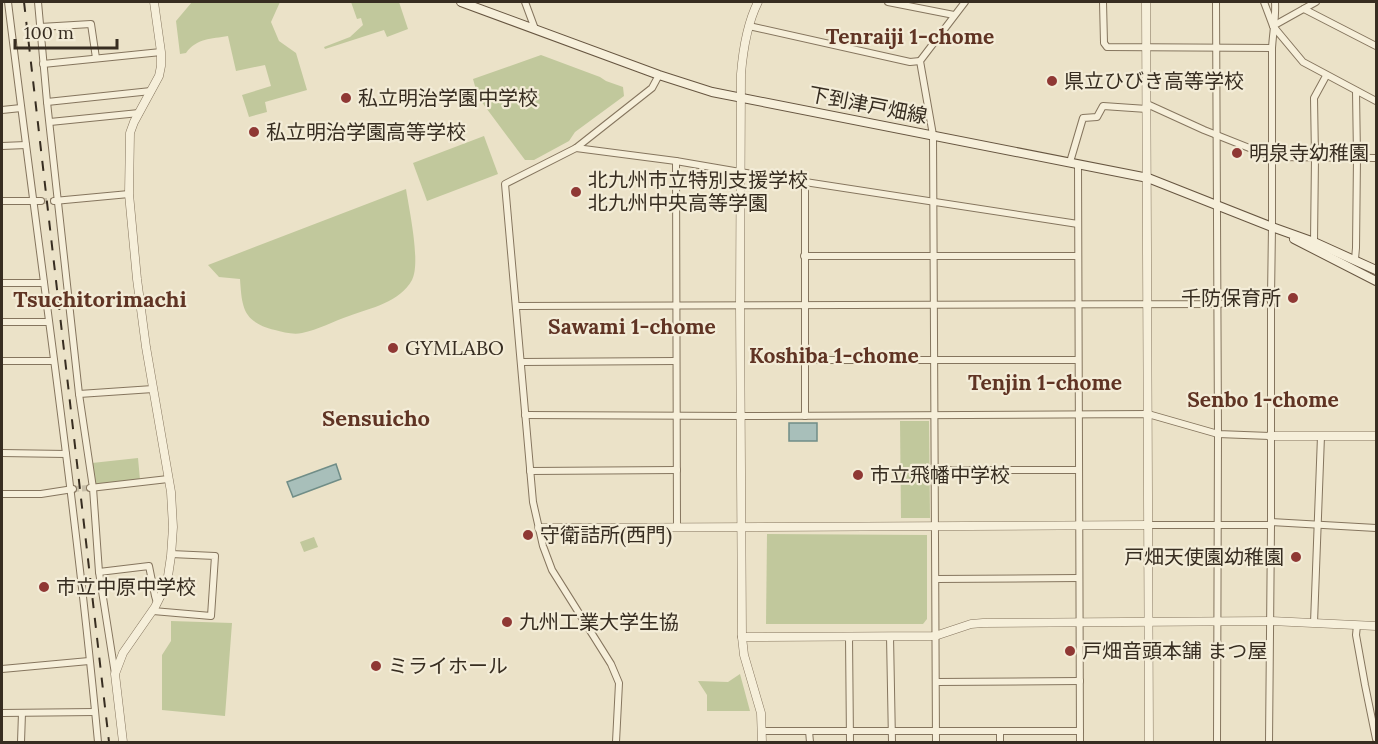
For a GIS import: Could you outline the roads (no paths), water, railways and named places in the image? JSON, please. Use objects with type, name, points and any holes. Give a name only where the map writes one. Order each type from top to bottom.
[{"type":"main road","name":"下到津戸畑線","points":[[461,2],[659,75],[712,92],[1148,178],[1314,242],[1377,270]]},
{"type":"main road","name":"下到津戸畑線","points":[[1272,227],[1377,281]]},
{"type":"street","points":[[8,2],[71,489],[98,742]]},
{"type":"street","points":[[38,2],[56,201],[99,572],[123,742]]},
{"type":"street","points":[[115,674],[123,652],[158,603],[167,583],[171,554],[172,527],[168,479],[137,279],[129,194],[130,134],[159,76],[161,66],[154,2]]},
{"type":"street","points":[[525,2],[535,29]]},
{"type":"street","points":[[758,2],[751,15],[743,50],[740,97],[740,305],[742,637],[744,655],[759,700],[762,742]]},
{"type":"street","points":[[888,2],[954,15]]},
{"type":"street","points":[[936,742],[933,135],[920,61],[965,2]]},
{"type":"street","points":[[1103,2],[1104,44],[1107,47],[1272,48]]},
{"type":"street","points":[[1146,2],[1149,742]]},
{"type":"street","points":[[1216,2],[1217,742]]},
{"type":"street","points":[[1264,2],[1273,26],[1303,62],[1377,101]]},
{"type":"street","points":[[1269,742],[1272,48],[1276,16],[1275,2]]},
{"type":"street","points":[[1273,26],[1316,2]]},
{"type":"street","points":[[1304,9],[1377,46]]},
{"type":"street","points":[[40,27],[92,24],[96,58]]},
{"type":"street","points":[[749,26],[910,62],[920,61]]},
{"type":"street","points":[[44,64],[160,52]]},
{"type":"street","points":[[616,742],[619,684],[552,570],[538,528],[530,471],[505,184],[576,148],[652,88],[659,75]]},
{"type":"street","points":[[1314,242],[1316,157],[1314,98],[1326,76]]},
{"type":"street","points":[[47,102],[151,91]]},
{"type":"street","points":[[1354,259],[1356,248],[1356,91]]},
{"type":"street","points":[[1080,742],[1078,224],[1074,163],[1083,118],[1097,117],[1103,106],[1147,106],[1272,157],[1377,158]]},
{"type":"street","points":[[2,110],[21,108]]},
{"type":"street","points":[[50,122],[139,113]]},
{"type":"street","points":[[2,146],[26,145]]},
{"type":"street","points":[[576,148],[676,160],[1078,224]]},
{"type":"street","points":[[676,160],[677,527]]},
{"type":"street","points":[[805,182],[805,416]]},
{"type":"street","points":[[56,201],[129,194]]},
{"type":"street","points":[[2,201],[41,201]]},
{"type":"street","points":[[804,256],[1078,256]]},
{"type":"street","points":[[2,283],[44,283]]},
{"type":"street","points":[[516,306],[1218,304],[1271,297]]},
{"type":"street","points":[[2,322],[48,322]]},
{"type":"street","points":[[805,360],[1078,360]]},
{"type":"street","points":[[2,361],[54,361]]},
{"type":"street","points":[[520,362],[676,361]]},
{"type":"street","points":[[79,394],[153,389]]},
{"type":"street","points":[[525,415],[1148,414],[1218,434],[1377,436]]},
{"type":"street","points":[[1314,623],[1321,436]]},
{"type":"street","points":[[2,453],[66,454]]},
{"type":"street","points":[[530,471],[677,470]]},
{"type":"street","points":[[935,470],[1079,470]]},
{"type":"street","points":[[91,488],[168,479]]},
{"type":"street","points":[[2,494],[41,494],[71,489]]},
{"type":"street","points":[[538,528],[1271,524],[1377,528]]},
{"type":"street","points":[[153,611],[212,616],[215,556],[171,554]]},
{"type":"street","points":[[99,572],[149,566],[154,596],[158,603]]},
{"type":"street","points":[[936,579],[1079,578]]},
{"type":"street","points":[[742,637],[935,636],[971,624],[1271,621],[1377,626]]},
{"type":"street","points":[[1356,625],[1356,635],[1377,739]]},
{"type":"street","points":[[849,636],[850,742]]},
{"type":"street","points":[[890,636],[892,742]]},
{"type":"street","points":[[2,669],[89,661]]},
{"type":"street","points":[[936,682],[1080,681]]},
{"type":"street","points":[[2,713],[95,712]]},
{"type":"street","points":[[21,742],[22,713]]},
{"type":"street","points":[[762,730],[1080,731]]},
{"type":"street","points":[[809,731],[810,742]]},
{"type":"street","points":[[1000,731],[1000,742]]},
{"type":"water","points":[[789,423],[817,423],[817,441],[789,441]]},
{"type":"water","points":[[336,464],[341,479],[293,497],[287,482]]},
{"type":"tunnel","points":[[41,201],[54,201]]},
{"type":"tunnel","points":[[73,489],[89,488]]},
{"type":"railway","points":[[24,2],[109,742]]},
{"type":"place","name":"県立ひびき高等学校","points":[[1052,81]]},
{"type":"place","name":"私立明治学園中学校","points":[[346,98]]},
{"type":"place","name":"私立明治学園高等学校","points":[[254,132]]},
{"type":"place","name":"明泉寺幼稚園","points":[[1237,153]]},
{"type":"place","name":"北九州市立特別支援学校 北九州中央高等学園","points":[[576,192]]},
{"type":"place","name":"千防保育所","points":[[1293,298]]},
{"type":"place","name":"GYMLABO","points":[[393,348]]},
{"type":"place","name":"市立飛幡中学校","points":[[858,475]]},
{"type":"place","name":"守衛詰所(西門)","points":[[528,535]]},
{"type":"place","name":"戸畑天使園幼稚園","points":[[1296,557]]},
{"type":"place","name":"市立中原中学校","points":[[44,587]]},
{"type":"place","name":"九州工業大学生協","points":[[507,622]]},
{"type":"place","name":"戸畑音頭本舗 まつ屋","points":[[1070,651]]},
{"type":"place","name":"ミライホール","points":[[376,666]]},
{"type":"district","name":"Tenraiji 1-chome","points":[[910,37]]},
{"type":"district","name":"Tsuchitorimachi","points":[[100,299]]},
{"type":"district","name":"Sawami 1-chome","points":[[632,327]]},
{"type":"district","name":"Koshiba 1-chome","points":[[834,356]]},
{"type":"district","name":"Tenjin 1-chome","points":[[1045,383]]},
{"type":"district","name":"Senbo 1-chome","points":[[1263,400]]},
{"type":"district","name":"Sensuicho","points":[[376,418]]}]
